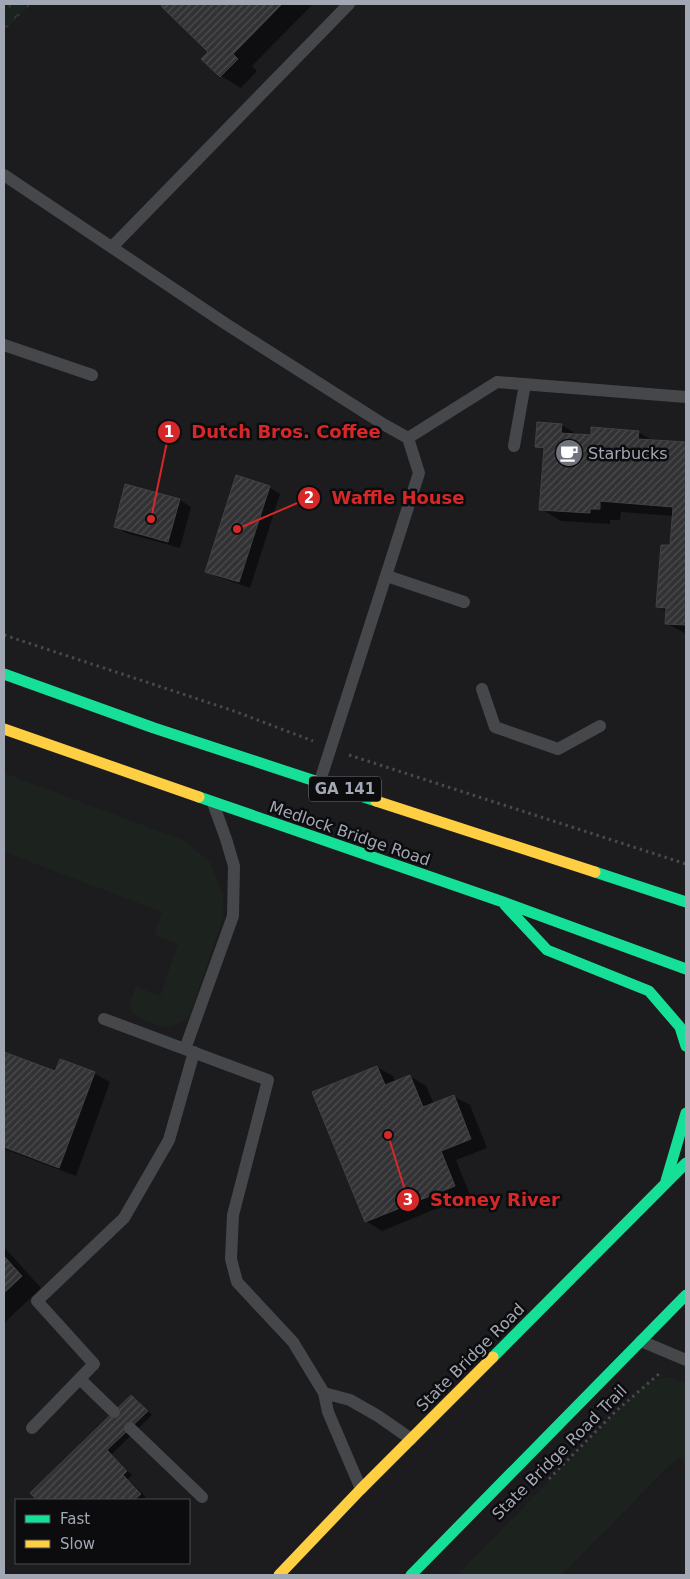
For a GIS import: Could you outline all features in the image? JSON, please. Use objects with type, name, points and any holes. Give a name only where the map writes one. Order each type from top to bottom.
[{"type":"highway","name":"GA 141","points":[[4,674],[154,728],[686,902]]},
{"type":"highway","name":"Medlock Bridge Road","points":[[4,729],[503,902],[686,969]]},
{"type":"highway","points":[[503,902],[547,950],[649,991],[680,1027],[686,1046]]},
{"type":"highway","points":[[665,1184],[686,1113]]},
{"type":"highway","name":"State Bridge Road","points":[[279,1575],[361,1489],[686,1163]]},
{"type":"highway","points":[[411,1575],[686,1295]]},
{"type":"lane","points":[[112,247],[349,4]]},
{"type":"lane","points":[[4,175],[226,324],[408,438],[419,473],[320,781]]},
{"type":"lane","points":[[4,345],[92,375]]},
{"type":"lane","points":[[408,438],[497,382],[686,397]]},
{"type":"lane","points":[[514,446],[525,384]]},
{"type":"lane","points":[[387,576],[464,602]]},
{"type":"lane","points":[[482,689],[495,727],[558,749],[600,726]]},
{"type":"lane","points":[[32,1428],[94,1364],[37,1301],[124,1218],[169,1140],[189,1051],[233,916],[234,866],[213,803]]},
{"type":"lane","points":[[104,1019],[268,1080],[233,1216],[231,1259],[237,1282],[293,1342],[324,1393],[328,1412],[361,1489]]},
{"type":"lane","points":[[641,1341],[682,1359]]},
{"type":"lane","points":[[80,1379],[114,1412]]},
{"type":"lane","points":[[324,1393],[350,1400],[378,1416],[411,1439]]},
{"type":"lane","points":[[130,1428],[202,1498]]},
{"type":"path","name":"State Bridge Road Trail","points":[[548,1479],[616,1411],[682,1359]]},
{"type":"shaded area","points":[[4,4],[686,4],[686,1575],[4,1575]]},
{"type":"green space","points":[[4,4],[31,4],[4,31]]},
{"type":"green space","points":[[4,773],[183,840],[210,862],[223,894],[224,916],[189,1017],[173,1026],[161,1027],[133,1014],[129,1005],[136,986],[160,996],[178,944],[154,935],[162,912],[4,852]]},
{"type":"green space","points":[[668,1377],[686,1383],[686,1463],[679,1456],[561,1575],[457,1575],[647,1381]]},
{"type":"building","points":[[164,4],[282,4],[233,54],[238,59],[220,77],[201,59],[208,52],[161,6]]},
{"type":"building","points":[[537,422],[562,424],[561,433],[591,435],[591,427],[639,431],[638,439],[686,442],[686,625],[665,624],[666,608],[656,607],[661,545],[670,545],[673,507],[600,501],[600,509],[590,509],[590,513],[539,510],[544,448],[535,447]]},
{"type":"building","points":[[236,475],[270,486],[239,582],[205,572]]},
{"type":"building","points":[[125,484],[180,499],[168,542],[114,527]]},
{"type":"building","points":[[4,1052],[55,1071],[60,1059],[95,1072],[59,1168],[4,1147]]},
{"type":"building","points":[[377,1066],[385,1085],[410,1075],[423,1107],[454,1095],[471,1139],[441,1151],[455,1186],[365,1222],[312,1092]]},
{"type":"building","points":[[4,1256],[22,1276],[4,1293]]},
{"type":"building","points":[[131,1395],[148,1411],[107,1450],[127,1471],[123,1475],[141,1494],[135,1499],[36,1499],[30,1493]]},
{"type":"traffic: fast","points":[[4,674],[154,728],[376,801]]},
{"type":"traffic: fast","points":[[199,797],[503,902],[686,969]]},
{"type":"traffic: fast","points":[[595,872],[686,902]]},
{"type":"traffic: fast","points":[[505,905],[547,950],[649,991],[680,1027],[686,1046]]},
{"type":"traffic: fast","points":[[666,1181],[686,1113]]},
{"type":"traffic: fast","points":[[493,1357],[686,1163]]},
{"type":"traffic: fast","points":[[411,1575],[686,1295]]},
{"type":"traffic: slow","points":[[4,729],[199,797]]},
{"type":"traffic: slow","points":[[376,801],[595,872]]},
{"type":"traffic: slow","points":[[279,1575],[361,1489],[493,1357]]},
{"type":"place","name":"Starbucks","points":[[569,453]]},
{"type":"place","name":"Dutch Bros. Coffee","points":[[151,519]]},
{"type":"place","name":"Waffle House","points":[[237,529]]},
{"type":"place","name":"Stoney River","points":[[388,1135]]}]
